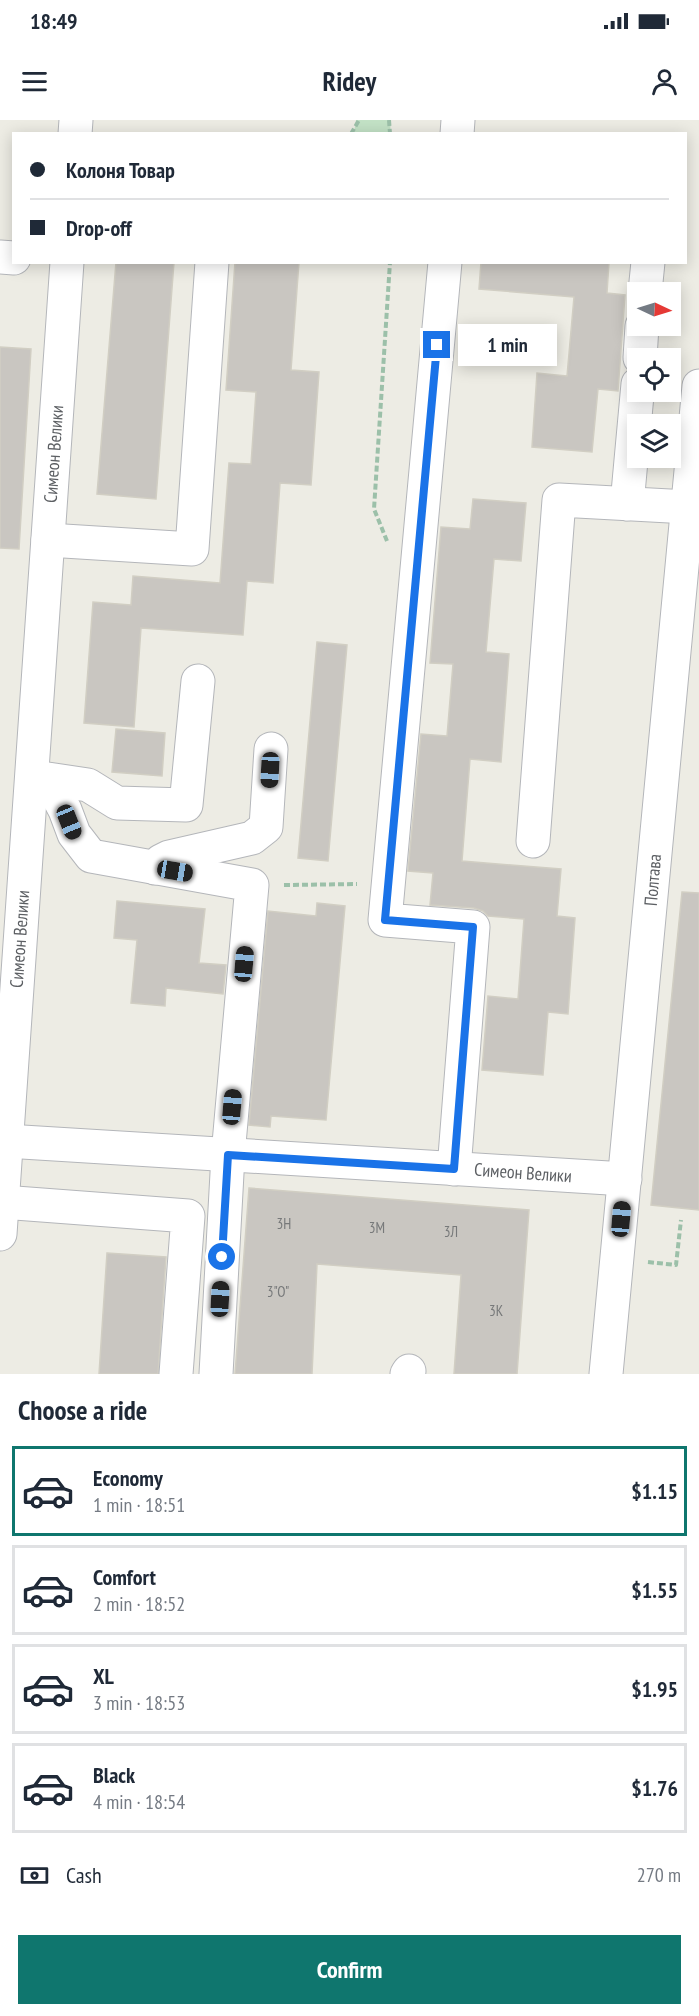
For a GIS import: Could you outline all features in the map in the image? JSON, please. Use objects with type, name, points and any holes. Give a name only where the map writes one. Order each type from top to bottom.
[{"type":"street","name":"Симеон Велики","points":[[67,264],[48,540],[40,778],[6,1141],[625,1179]]},
{"type":"street","points":[[48,540],[192,549],[212,264]]},
{"type":"street","points":[[445,264],[385,920],[473,927],[454,1169]]},
{"type":"street","points":[[646,282],[648,264]]},
{"type":"street","name":"Полтава","points":[[606,1374],[699,386]]},
{"type":"street","points":[[627,504],[636,402]]},
{"type":"street","points":[[533,841],[559,500],[688,507]]},
{"type":"street","points":[[40,778],[88,785],[117,803],[186,806],[198,681]]},
{"type":"street","points":[[155,868],[160,861],[169,857],[252,838],[266,826],[271,749]]},
{"type":"street","points":[[40,778],[65,810],[74,834],[91,856],[252,885],[228,1155],[216,1374]]},
{"type":"street","points":[[6,1141],[1,1218],[188,1216],[176,1374]]},
{"type":"path","points":[[387,542],[374,509],[390,264]]},
{"type":"path","points":[[252,885],[388,884]]},
{"type":"path","points":[[617,1260],[676,1265],[681,1220]]},
{"type":"green space","points":[[356,120],[391,120],[390,132],[354,132]]},
{"type":"building","points":[[116,264],[174,264],[156,499],[97,494]]},
{"type":"building","points":[[235,264],[299,264],[291,370],[319,372],[311,485],[280,483],[273,583],[247,581],[243,635],[141,628],[134,727],[84,723],[93,602],[131,605],[133,576],[220,583],[229,463],[251,464],[256,392],[226,390]]},
{"type":"building","points":[[481,264],[609,264],[607,293],[625,295],[618,391],[598,389],[592,452],[532,447],[537,373],[567,376],[574,297],[479,289]]},
{"type":"building","points":[[0,347],[31,349],[19,549],[0,548]]},
{"type":"building","points":[[473,499],[526,503],[521,561],[494,559],[486,652],[509,654],[501,762],[470,759],[462,861],[561,869],[557,916],[575,918],[568,1014],[548,1012],[543,1075],[482,1070],[488,996],[518,999],[524,919],[488,916],[483,911],[474,908],[430,905],[433,873],[408,871],[421,734],[447,736],[453,664],[430,663],[441,527],[470,529]]},
{"type":"building","points":[[317,642],[347,645],[328,861],[298,858]]},
{"type":"building","points":[[116,729],[165,733],[162,776],[112,772]]},
{"type":"building","points":[[682,892],[699,893],[699,1210],[651,1205]]},
{"type":"building","points":[[117,901],[205,909],[199,963],[226,965],[223,994],[166,988],[165,1006],[131,1003],[137,940],[114,938]]},
{"type":"building","points":[[317,903],[345,906],[326,1120],[271,1116],[270,1127],[249,1125],[268,911],[316,916]]},
{"type":"building","points":[[249,1188],[529,1210],[517,1374],[454,1374],[461,1275],[317,1264],[312,1374],[235,1374]]},
{"type":"building","points":[[107,1253],[166,1257],[158,1374],[99,1374]]},
{"type":"route","points":[[222,1257],[228,1155],[454,1169],[473,927],[385,920],[437,345]]}]
